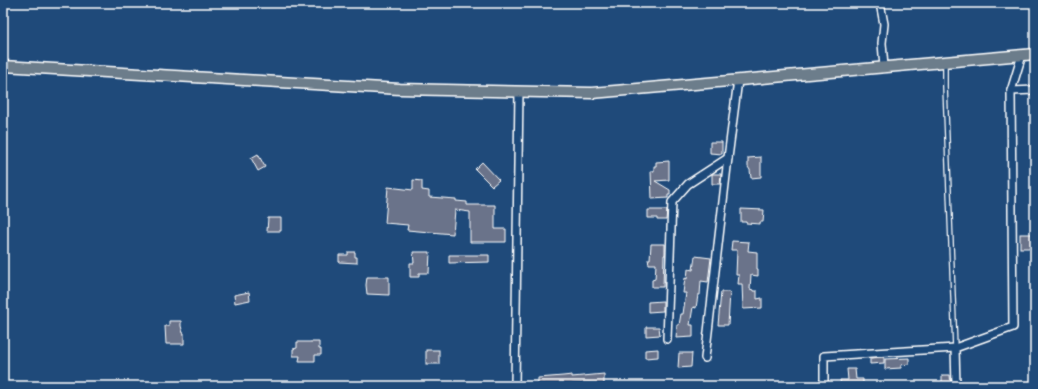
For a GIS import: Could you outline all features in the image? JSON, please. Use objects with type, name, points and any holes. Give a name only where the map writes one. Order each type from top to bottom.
[{"type":"main road","points":[[3,66],[400,89],[592,93],[1035,54]]},
{"type":"street","points":[[880,3],[884,24],[882,43],[884,67]]},
{"type":"street","points":[[824,386],[824,356],[955,348],[1013,327],[1011,91],[1022,55]]},
{"type":"street","points":[[705,358],[738,80]]},
{"type":"street","points":[[1011,91],[1035,90]]},
{"type":"street","points":[[515,386],[519,92]]},
{"type":"street","points":[[666,339],[672,202],[688,184],[728,158]]},
{"type":"street","points":[[955,348],[956,386]]},
{"type":"lane","points":[[945,62],[955,348]]},
{"type":"building","points":[[710,142],[722,142],[722,154],[710,153]]},
{"type":"building","points":[[258,154],[265,167],[258,171],[251,158]]},
{"type":"building","points":[[761,157],[761,177],[751,178],[748,167],[748,158]]},
{"type":"building","points":[[669,161],[669,180],[655,181],[670,190],[670,195],[668,195],[668,198],[652,199],[651,171],[654,171],[656,162]]},
{"type":"building","points":[[482,162],[499,180],[492,186],[475,169]]},
{"type":"building","points":[[712,174],[721,174],[720,184],[712,184]]},
{"type":"building","points":[[413,180],[422,181],[422,190],[429,191],[429,197],[456,199],[456,201],[467,202],[467,205],[495,205],[495,229],[506,229],[506,242],[470,242],[470,212],[455,210],[453,234],[407,230],[408,225],[385,223],[388,187],[413,190]]},
{"type":"building","points":[[741,209],[764,210],[763,222],[760,222],[760,224],[741,222]]},
{"type":"building","points":[[648,210],[667,210],[666,220],[648,218]]},
{"type":"building","points":[[268,218],[281,218],[281,231],[267,231]]},
{"type":"building","points":[[1020,234],[1035,234],[1035,248],[1020,248]]},
{"type":"building","points":[[732,241],[749,242],[748,251],[757,252],[758,276],[751,275],[750,289],[757,291],[757,299],[762,298],[762,308],[743,309],[742,284],[738,284],[739,275],[736,275],[737,250],[731,250]]},
{"type":"building","points":[[651,244],[665,244],[663,287],[652,287],[652,280],[655,279],[656,264],[649,264],[648,259],[650,259]]},
{"type":"building","points":[[348,252],[355,252],[357,263],[339,262],[339,255],[348,255]]},
{"type":"building","points":[[413,252],[430,252],[429,273],[419,273],[419,277],[410,277],[410,263],[414,263]]},
{"type":"building","points":[[449,255],[489,255],[489,262],[449,263]]},
{"type":"building","points":[[695,256],[711,258],[708,282],[701,281],[700,295],[698,295],[696,308],[693,307],[690,325],[693,325],[693,337],[676,338],[677,325],[679,325],[681,314],[683,314],[686,293],[683,293],[685,278],[687,279],[688,269],[693,270]]},
{"type":"building","points":[[367,277],[389,277],[389,295],[367,294]]},
{"type":"building","points":[[249,292],[250,300],[235,303],[234,295]]},
{"type":"building","points":[[721,292],[730,292],[728,325],[718,325]]},
{"type":"building","points":[[663,301],[663,311],[648,312],[648,302]]},
{"type":"building","points":[[169,321],[181,321],[181,326],[184,333],[184,344],[166,344],[165,326],[169,326]]},
{"type":"building","points":[[646,327],[659,327],[660,335],[646,336]]},
{"type":"building","points":[[297,342],[319,342],[321,355],[315,355],[315,361],[299,361],[300,356],[293,356],[293,349],[297,348]]},
{"type":"building","points":[[658,349],[658,357],[645,358],[645,350]]},
{"type":"building","points":[[426,350],[439,350],[439,364],[426,364]]},
{"type":"building","points":[[679,353],[692,353],[691,367],[678,368]]},
{"type":"building","points":[[884,357],[884,363],[870,364],[870,358]]},
{"type":"building","points":[[909,358],[909,364],[901,365],[901,368],[885,369],[885,359]]},
{"type":"building","points":[[847,369],[855,369],[856,379],[863,379],[863,386],[841,386],[840,380],[848,380]]},
{"type":"building","points":[[604,374],[604,385],[591,385],[591,383],[566,386],[544,386],[544,384],[538,385],[538,378]]},
{"type":"building","points":[[942,375],[950,375],[951,386],[942,386]]}]
